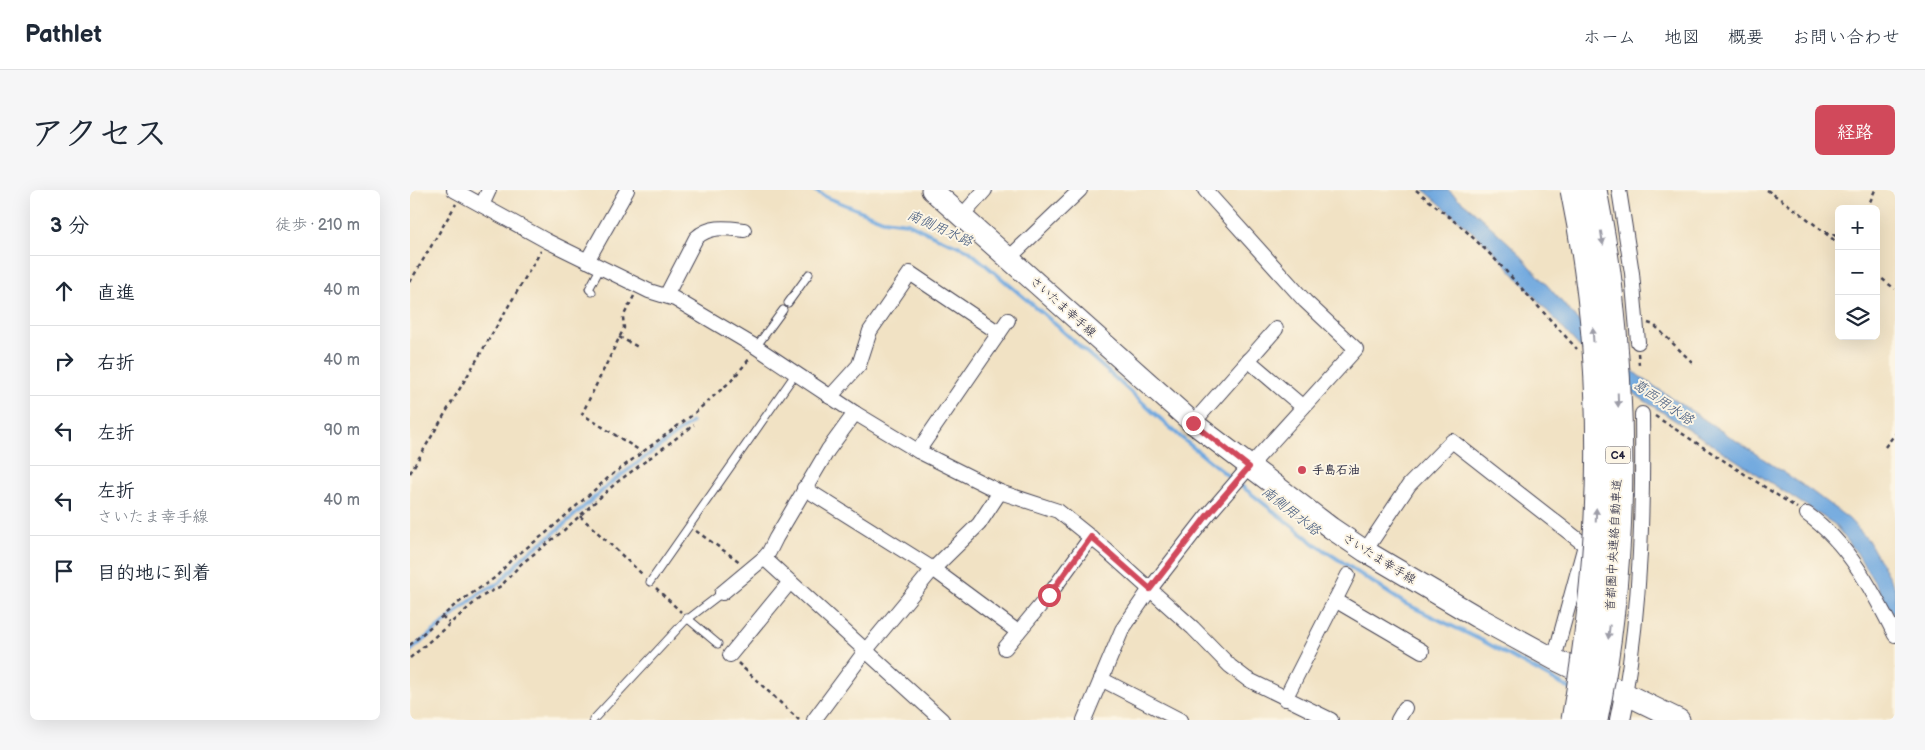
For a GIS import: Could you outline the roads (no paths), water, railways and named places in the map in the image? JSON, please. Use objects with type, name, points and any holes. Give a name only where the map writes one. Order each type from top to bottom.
[{"type":"highway","name":"首都圏中央連絡自動車道","points":[[1573,190],[1591,305],[1597,397],[1598,460],[1595,564],[1574,720]]},
{"type":"highway","name":"首都圏中央連絡自動車道","points":[[1594,190],[1612,308],[1616,356],[1618,458],[1618,522],[1614,584],[1595,720]]},
{"type":"main road","name":"さいたま幸手線","points":[[932,190],[1193,423],[1331,528],[1365,551],[1477,618],[1625,695],[1679,720]]},
{"type":"street","points":[[482,205],[489,190]]},
{"type":"street","points":[[587,261],[626,190]]},
{"type":"street","points":[[962,216],[986,190]]},
{"type":"street","points":[[1008,259],[1080,190]]},
{"type":"street","points":[[1084,720],[1122,630],[1150,589],[1206,517],[1302,407],[1356,349],[1305,301],[1205,190]]},
{"type":"street","points":[[1620,190],[1632,273],[1638,342]]},
{"type":"street","points":[[458,192],[587,261],[640,286],[675,299],[756,347],[830,397],[918,451],[1000,492],[1058,511],[1091,537],[1150,589],[1193,628],[1230,666],[1248,679],[1285,699],[1331,720]]},
{"type":"street","points":[[666,296],[696,238],[701,233],[726,227],[744,230]]},
{"type":"street","points":[[830,397],[859,365],[870,331],[910,273],[999,333]]},
{"type":"street","points":[[918,451],[1008,320]]},
{"type":"street","points":[[1193,423],[1276,329]]},
{"type":"street","points":[[1248,360],[1302,407]]},
{"type":"street","points":[[722,593],[764,558],[804,488],[828,450],[855,413]]},
{"type":"street","points":[[1620,720],[1639,586],[1642,414]]},
{"type":"street","points":[[1365,551],[1409,485],[1452,441],[1585,545],[1554,659]]},
{"type":"street","points":[[804,488],[933,568],[1018,632]]},
{"type":"street","points":[[814,720],[866,650],[933,568],[979,524],[1000,492]]},
{"type":"street","points":[[1806,514],[1833,537],[1846,552],[1895,635]]},
{"type":"street","points":[[1005,648],[1049,595],[1091,537]]},
{"type":"street","points":[[764,558],[941,720]]},
{"type":"street","points":[[1285,699],[1348,575]]},
{"type":"street","points":[[730,655],[790,582]]},
{"type":"street","points":[[1335,600],[1422,652]]},
{"type":"street","points":[[1101,679],[1180,720]]},
{"type":"street","points":[[1398,720],[1405,708]]},
{"type":"lane","points":[[592,292],[589,289],[601,267]]},
{"type":"lane","points":[[756,347],[809,274]]},
{"type":"lane","points":[[650,582],[796,373]]},
{"type":"lane","points":[[593,720],[687,618],[722,593]]},
{"type":"lane","points":[[687,618],[718,644]]},
{"type":"water","name":"葛西用水路","points":[[1424,190],[1448,190],[1476,213],[1515,249],[1584,327],[1639,376],[1810,490],[1849,519],[1868,540],[1895,588],[1895,617],[1857,553],[1834,524],[1639,397],[1585,353],[1490,247]]},
{"type":"waterway","name":"南側用水路","points":[[814,190],[826,197],[883,220],[908,223],[968,250],[1046,316],[1184,440],[1233,480]]},
{"type":"waterway","points":[[410,651],[480,593],[499,583],[524,556],[553,534],[612,482],[692,422]]},
{"type":"waterway","name":"南側用水路","points":[[1239,484],[1315,544],[1404,603],[1483,641],[1570,689]]},
{"type":"place","name":"手島石油","points":[[1302,470]]}]
